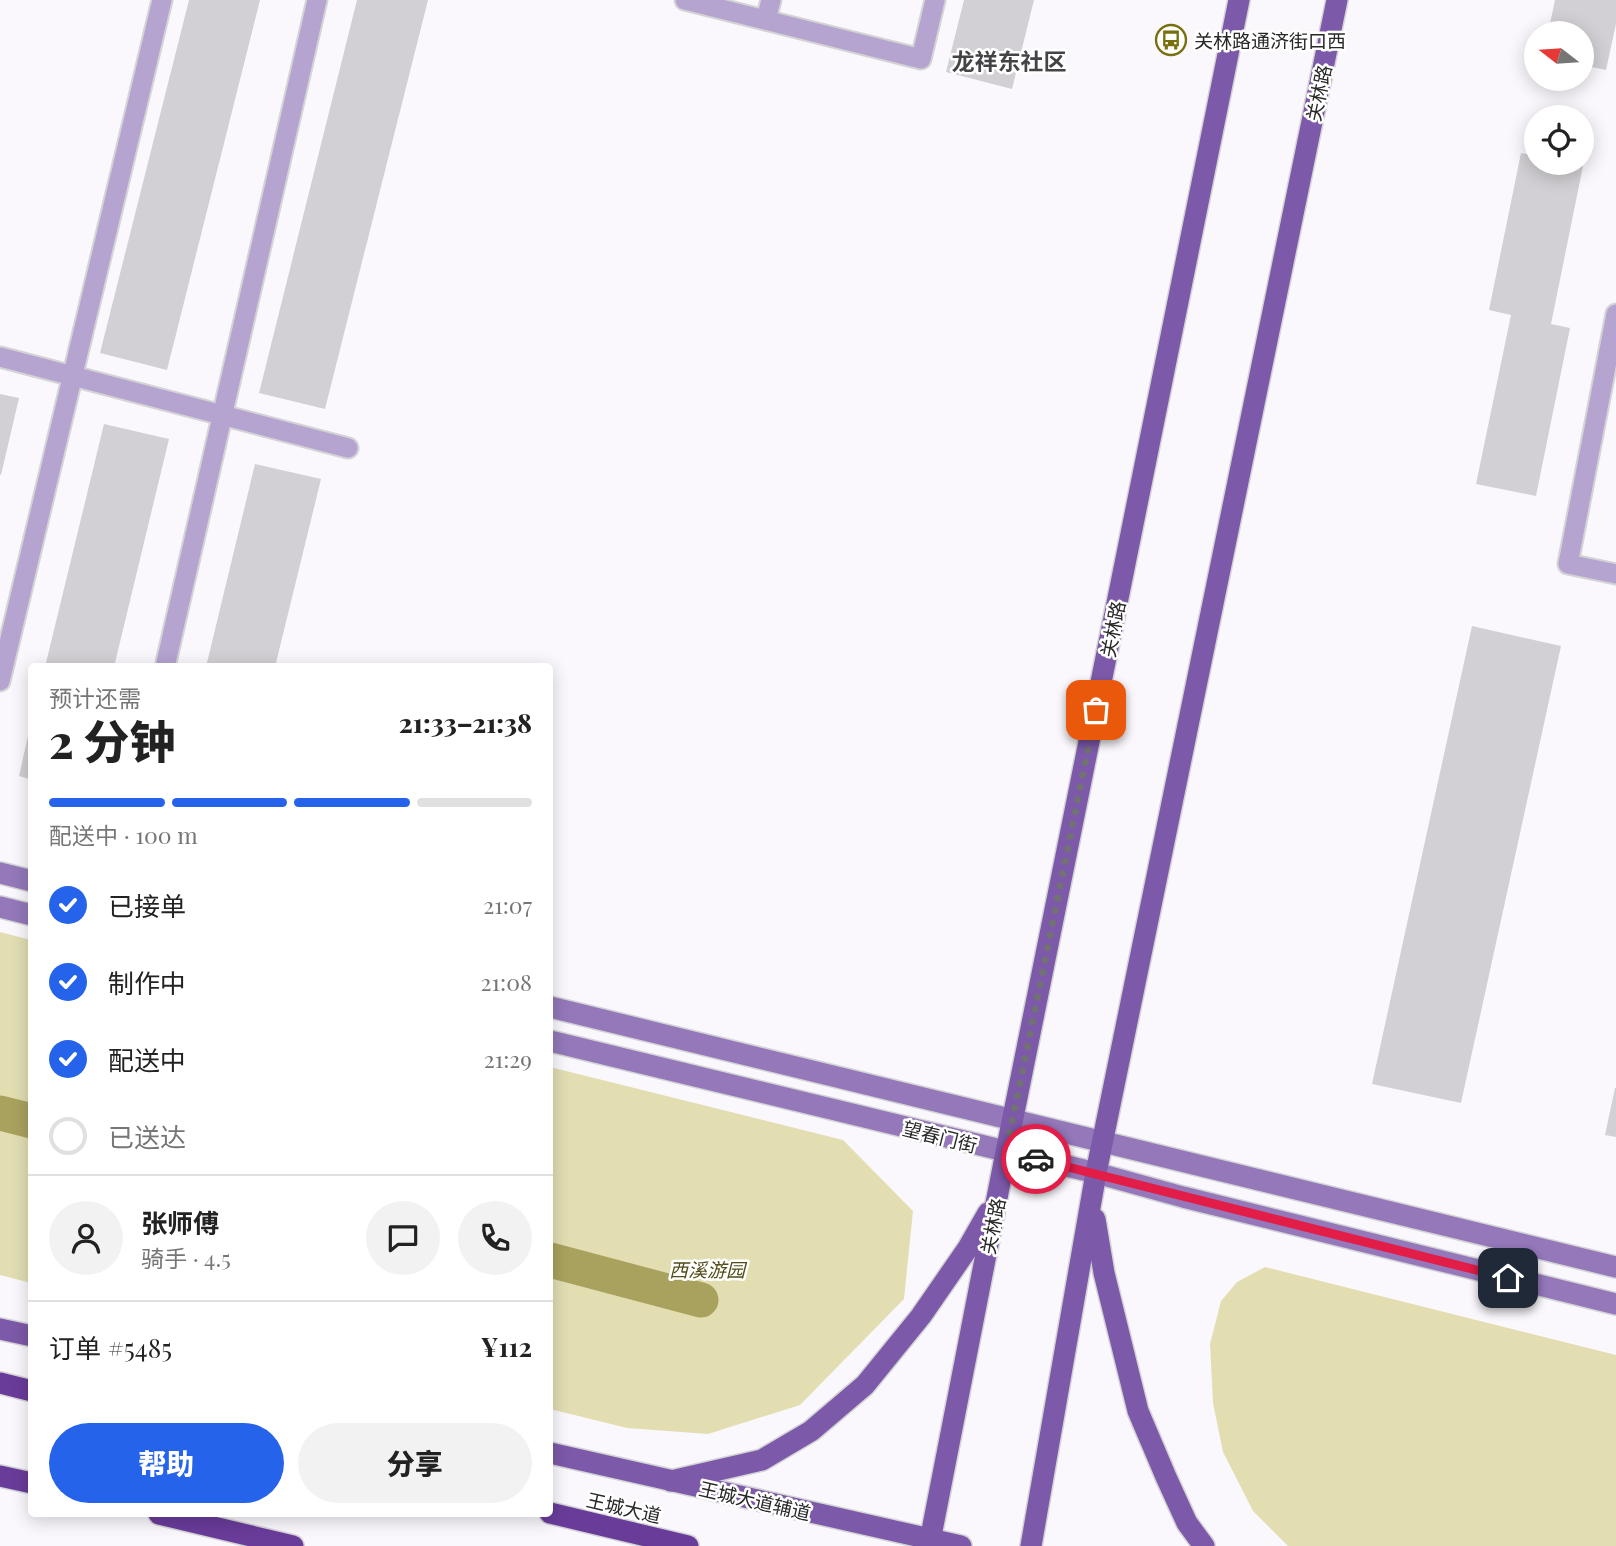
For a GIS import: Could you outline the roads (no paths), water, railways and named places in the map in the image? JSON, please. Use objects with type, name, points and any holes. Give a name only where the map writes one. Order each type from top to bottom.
[{"type":"highway","points":[[0,1383],[28,1390]]},
{"type":"highway","points":[[0,1476],[28,1482]]},
{"type":"highway","name":"王城大道","points":[[553,1514],[688,1546]]},
{"type":"highway","points":[[172,1517],[293,1546]]},
{"type":"main road","name":"关林路","points":[[930,1543],[1006,1152],[1239,0]]},
{"type":"main road","name":"关林路","points":[[1031,1546],[1096,1173],[1337,0]]},
{"type":"main road","points":[[671,1481],[762,1460],[811,1431],[865,1385],[921,1315],[968,1248],[998,1196]]},
{"type":"main road","points":[[1092,1202],[1104,1273],[1138,1411],[1187,1523],[1204,1546]]},
{"type":"main road","points":[[0,1329],[28,1335]]},
{"type":"main road","name":"王城大道辅道","points":[[553,1454],[930,1543],[961,1546]]},
{"type":"street","points":[[0,873],[28,880]]},
{"type":"street","points":[[0,907],[28,914]]},
{"type":"street","name":"望春门街","points":[[553,1008],[1616,1267]]},
{"type":"street","name":"望春门街","points":[[553,1042],[1096,1173],[1616,1304]]},
{"type":"lane","points":[[0,681],[162,0]]},
{"type":"lane","points":[[166,663],[317,0]]},
{"type":"lane","points":[[685,0],[921,59],[935,0]]},
{"type":"lane","points":[[766,20],[771,0]]},
{"type":"lane","points":[[1616,314],[1568,564],[1616,574]]},
{"type":"lane","points":[[0,357],[348,448]]},
{"type":"waterway","points":[[0,1113],[28,1120]]},
{"type":"waterway","points":[[553,1261],[701,1300]]},
{"type":"place","name":"关林路通济街口西","points":[[1171,40]]},
{"type":"district","name":"龙祥东社区","points":[[1009,60]]},
{"type":"park label","name":"西溪游园","points":[[707,1269]]}]
